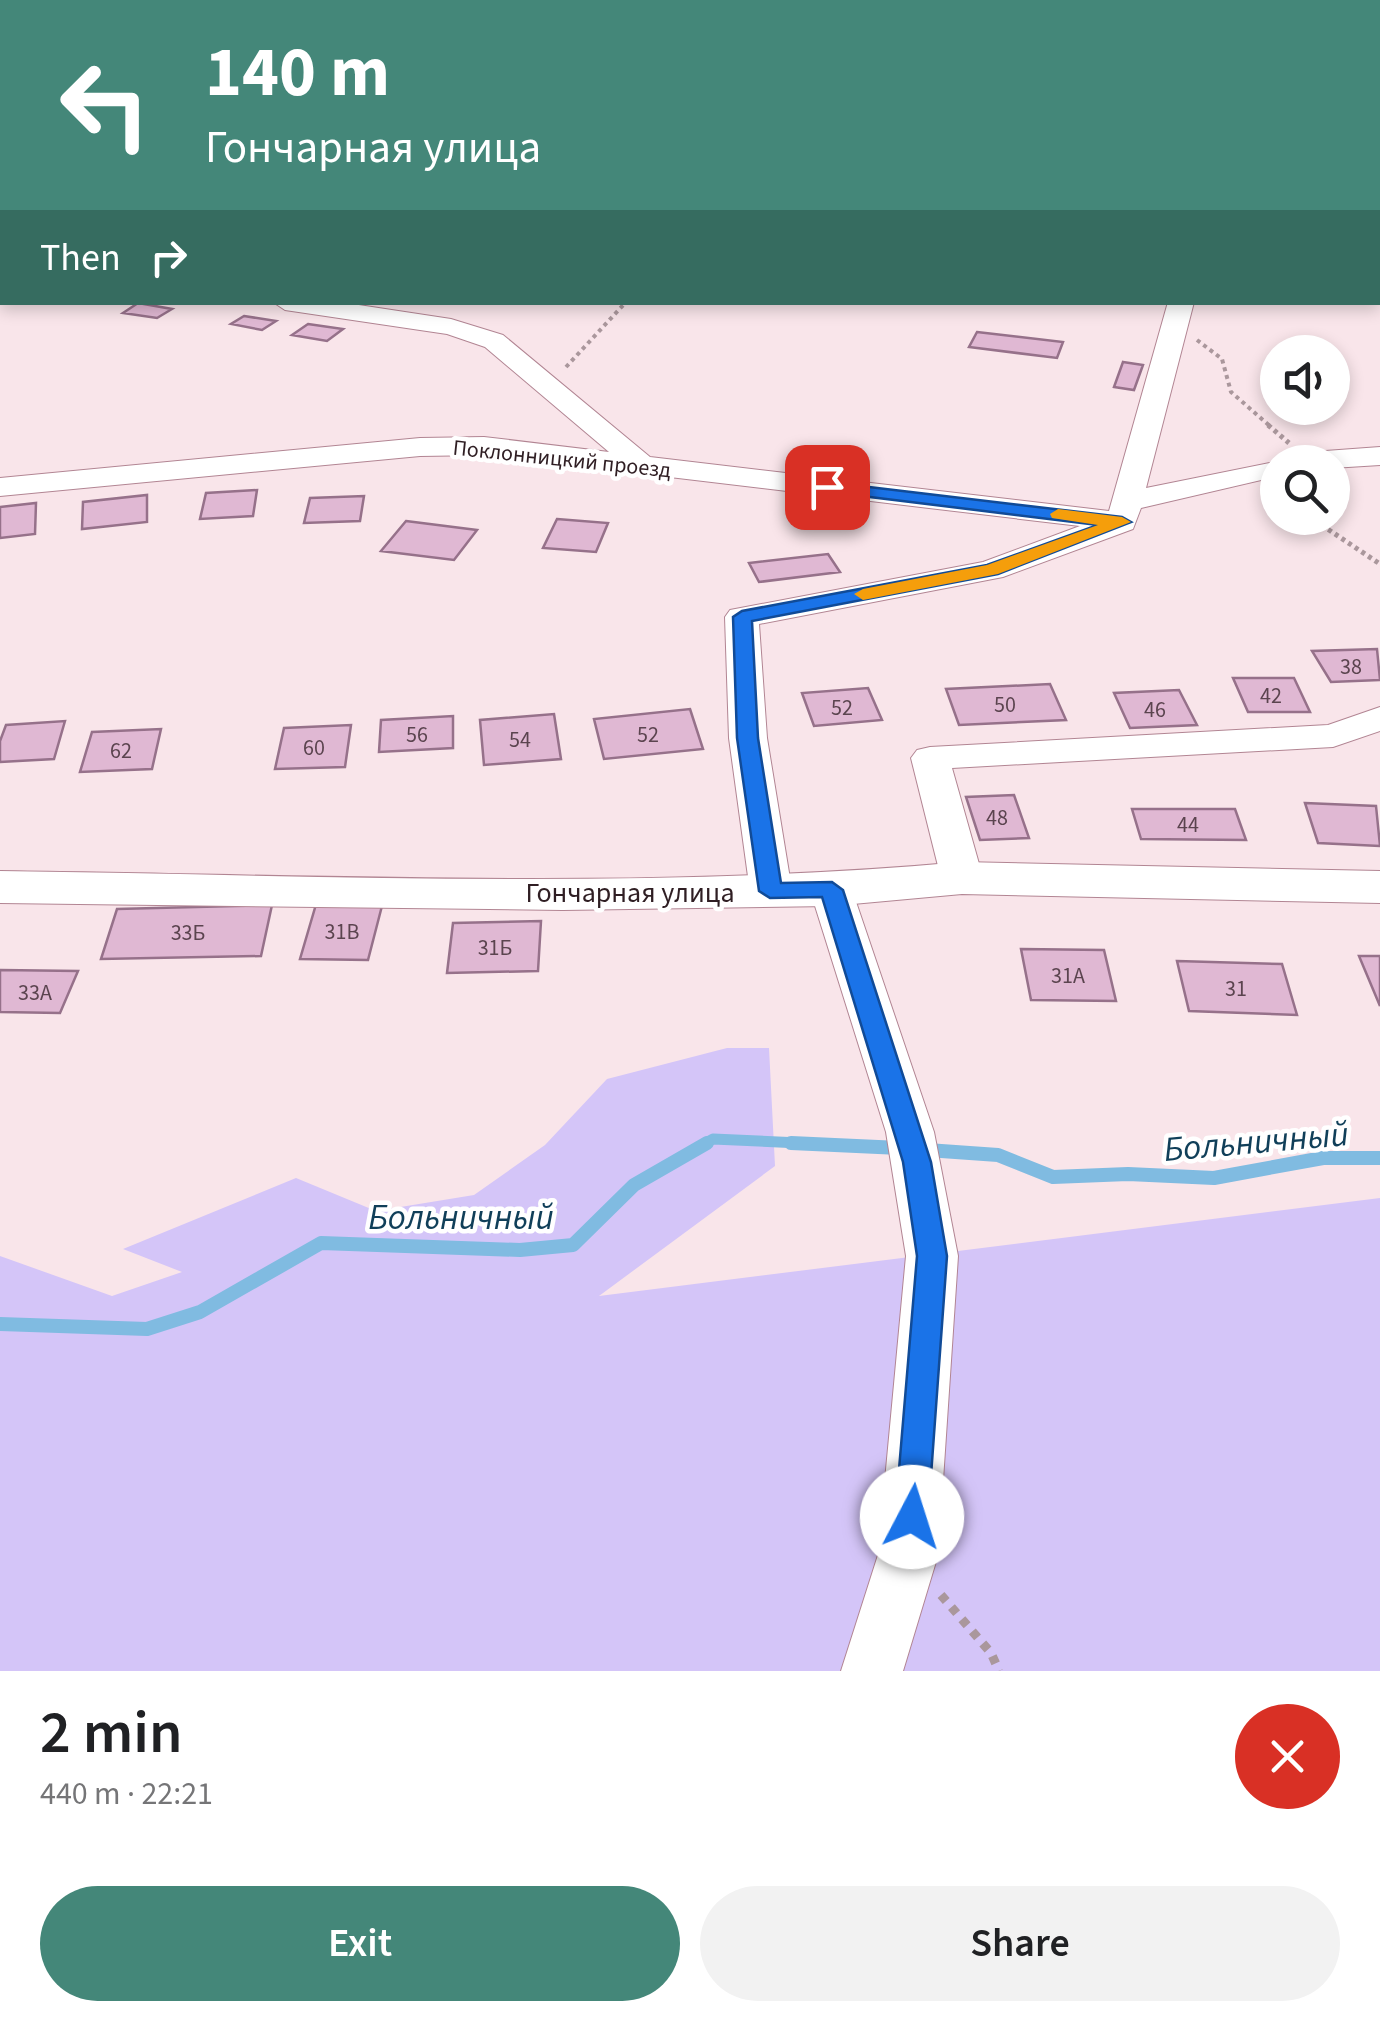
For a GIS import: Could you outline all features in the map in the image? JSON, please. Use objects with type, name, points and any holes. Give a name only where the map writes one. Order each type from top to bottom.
[{"type":"street","points":[[304,305],[451,327],[494,341],[642,466]]},
{"type":"street","points":[[1126,512],[1178,314]]},
{"type":"street","name":"Поклонницкий проезд","points":[[0,487],[420,447],[484,446],[642,466],[1126,512]]},
{"type":"street","points":[[1350,458],[1380,456]]},
{"type":"street","points":[[770,891],[748,738],[742,617],[991,570],[1126,512],[1260,472]]},
{"type":"street","points":[[962,878],[930,758],[1333,736],[1380,718]]},
{"type":"street","name":"Гончарная улица","points":[[0,887],[563,894],[832,890],[962,878],[1380,887]]},
{"type":"street","points":[[832,890],[913,1147],[932,1256],[908,1556],[872,1671]]},
{"type":"path","points":[[548,387],[623,305]]},
{"type":"path","points":[[1178,314],[1222,359],[1231,392],[1286,445]]},
{"type":"path","points":[[1336,535],[1380,564]]},
{"type":"path","points":[[908,1556],[991,1653],[999,1671]]},
{"type":"shaded area","points":[[727,1048],[769,1048],[775,1166],[599,1296],[1380,1198],[1380,1671],[0,1671],[0,1256],[112,1296],[182,1272],[123,1249],[296,1178],[376,1211],[474,1195],[545,1145],[607,1079]]},
{"type":"building","points":[[135,305],[172,309],[157,318],[123,313]]},
{"type":"building","points":[[244,316],[276,321],[262,330],[231,324]]},
{"type":"building","points":[[308,324],[343,329],[327,341],[292,335]]},
{"type":"building","points":[[977,332],[1063,342],[1057,358],[969,347]]},
{"type":"building","points":[[1123,362],[1143,365],[1134,390],[1114,387]]},
{"type":"building","points":[[257,490],[253,516],[200,519],[206,493]]},
{"type":"building","points":[[147,495],[147,522],[82,529],[83,502]]},
{"type":"building","points":[[364,496],[360,521],[304,523],[310,498]]},
{"type":"building","points":[[36,503],[35,534],[0,538],[0,507]]},
{"type":"building","points":[[557,519],[608,523],[596,552],[543,548]]},
{"type":"building","points":[[406,521],[477,530],[454,560],[381,551]]},
{"type":"building","points":[[828,554],[840,572],[759,582],[749,563]]},
{"type":"building","points":[[1377,649],[1380,680],[1331,682],[1312,651]]},
{"type":"building","points":[[1233,678],[1294,678],[1310,712],[1248,712]]},
{"type":"building","points":[[1050,684],[1066,720],[959,725],[946,689]]},
{"type":"building","points":[[868,688],[882,720],[814,726],[802,693]]},
{"type":"building","points":[[1179,690],[1197,725],[1130,728],[1114,693]]},
{"type":"building","points":[[690,709],[703,749],[604,759],[594,719]]},
{"type":"building","points":[[554,714],[561,759],[484,765],[480,720]]},
{"type":"building","points":[[453,716],[453,748],[379,752],[381,720]]},
{"type":"building","points":[[65,721],[54,759],[0,762],[0,741],[6,725]]},
{"type":"building","points":[[351,725],[345,767],[275,769],[284,728]]},
{"type":"building","points":[[161,729],[152,769],[80,772],[92,732]]},
{"type":"building","points":[[1014,795],[1029,838],[980,840],[966,797]]},
{"type":"building","points":[[1305,803],[1376,806],[1380,846],[1318,843]]},
{"type":"building","points":[[1132,809],[1235,809],[1246,840],[1141,839]]},
{"type":"building","points":[[317,901],[383,902],[368,960],[300,959]]},
{"type":"building","points":[[272,905],[261,956],[101,959],[117,909]]},
{"type":"building","points":[[541,921],[538,971],[447,973],[453,923]]},
{"type":"building","points":[[1021,949],[1104,950],[1116,1001],[1031,1000]]},
{"type":"building","points":[[1359,956],[1380,956],[1380,1006]]},
{"type":"building","points":[[1177,961],[1282,964],[1297,1015],[1189,1011]]},
{"type":"building","points":[[0,970],[78,971],[60,1013],[0,1012]]},
{"type":"waterway","name":"Больничный","points":[[702,1145],[713,1139],[843,1145]]},
{"type":"waterway","name":"Больничный","points":[[0,1324],[147,1329],[200,1312],[321,1243],[520,1250],[573,1245],[634,1185],[707,1143]]},
{"type":"waterway","name":"Больничный","points":[[791,1143],[900,1148]]},
{"type":"waterway","name":"Больничный","points":[[927,1150],[998,1155],[1053,1177],[1128,1174],[1214,1178],[1323,1158],[1380,1158]]},
{"type":"slow traffic","points":[[863,594],[991,570],[1122,522],[1058,514]]},
{"type":"route","points":[[827,487],[1122,522],[991,570],[742,617],[748,738],[770,891],[832,890],[917,1162],[932,1256],[912,1517]]}]
